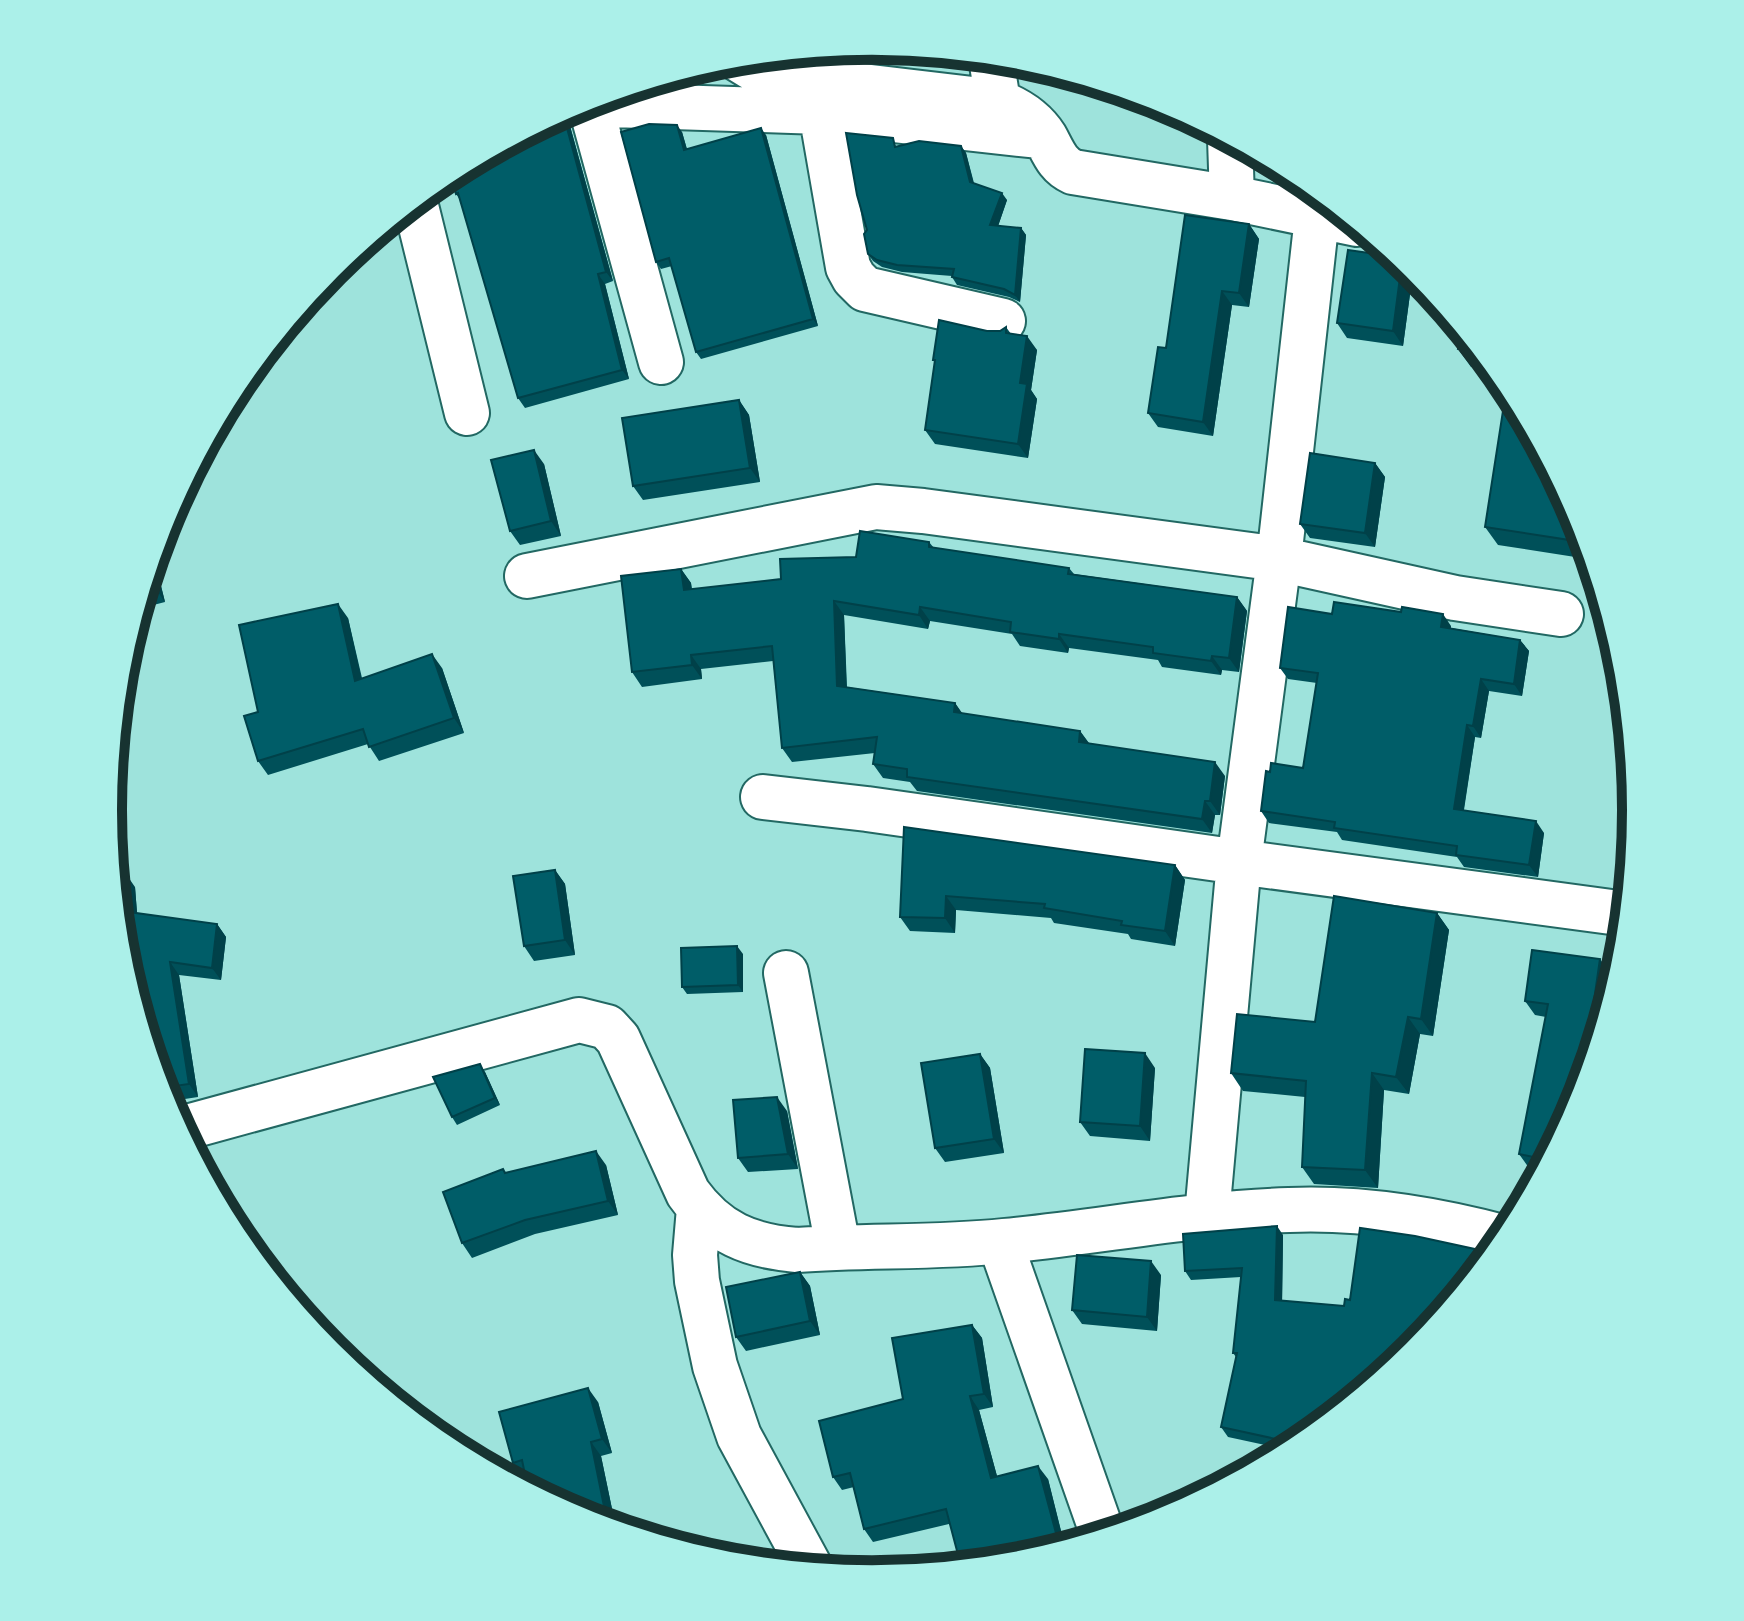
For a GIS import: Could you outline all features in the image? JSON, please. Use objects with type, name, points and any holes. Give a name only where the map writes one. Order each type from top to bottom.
[{"type":"street","points":[[757,69],[778,76],[998,102],[1024,116],[1044,137],[1056,159],[1073,172],[1232,198],[1334,219]]},
{"type":"street","points":[[993,70],[998,102]]},
{"type":"street","points":[[617,105],[821,112],[1044,137]]},
{"type":"street","points":[[821,112],[848,267],[854,278],[865,289],[1003,321]]},
{"type":"street","points":[[589,115],[661,362]]},
{"type":"street","points":[[1230,152],[1232,198]]},
{"type":"street","points":[[418,213],[467,413]]},
{"type":"street","points":[[1207,1215],[1239,862],[1279,559],[1337,221]]},
{"type":"street","points":[[527,576],[876,507],[1279,559],[1455,598],[1561,614]]},
{"type":"street","points":[[763,797],[1615,913]]},
{"type":"street","points":[[786,973],[838,1247]]},
{"type":"street","points":[[192,1126],[579,1020],[607,1027],[618,1039],[688,1193],[699,1208],[713,1222],[738,1237],[768,1247],[797,1250],[1000,1242],[1207,1215],[1293,1209],[1411,1217],[1491,1235]]},
{"type":"street","points":[[699,1208],[695,1255],[697,1281],[715,1366],[739,1436],[805,1558]]},
{"type":"street","points":[[1000,1242],[1099,1525]]},
{"type":"building","points":[[649,124],[677,125],[684,150],[761,128],[813,319],[696,352],[669,258],[656,262],[621,132]]},
{"type":"building","points":[[566,125],[606,272],[598,274],[622,370],[518,398],[455,186]]},
{"type":"building","points":[[846,133],[893,138],[895,147],[919,141],[961,146],[970,182],[1002,193],[990,225],[1021,228],[1015,295],[1004,289],[952,277],[954,269],[897,265],[877,260],[868,254],[864,234],[867,230]]},
{"type":"building","points":[[1185,215],[1249,224],[1239,293],[1222,291],[1203,422],[1148,413],[1158,347],[1166,348]]},
{"type":"building","points":[[1348,250],[1375,254],[1400,277],[1393,331],[1337,323]]},
{"type":"building","points":[[939,320],[987,331],[1000,331],[1006,327],[1006,333],[1027,336],[1020,383],[1027,384],[1018,444],[925,430]]},
{"type":"building","points":[[739,400],[750,468],[633,486],[622,418]]},
{"type":"building","points":[[1504,406],[1545,479],[1572,540],[1485,527]]},
{"type":"building","points":[[534,450],[551,521],[510,531],[491,460]]},
{"type":"building","points":[[1310,453],[1375,463],[1365,533],[1300,524]]},
{"type":"building","points":[[860,531],[929,542],[929,547],[1069,568],[1068,574],[1237,597],[1229,658],[1212,656],[1211,661],[1153,653],[1153,647],[1059,634],[1059,639],[1010,632],[1011,622],[920,607],[919,615],[834,601],[837,686],[955,703],[954,712],[1080,731],[1079,742],[1215,762],[1210,801],[1205,801],[1202,819],[907,777],[907,769],[873,764],[877,737],[782,748],[772,646],[691,655],[692,665],[632,672],[621,576],[681,569],[684,590],[781,579],[780,559],[856,557]]},
{"type":"building","points":[[1334,602],[1401,612],[1402,607],[1443,614],[1441,627],[1520,640],[1514,684],[1481,679],[1473,726],[1467,725],[1454,809],[1536,821],[1529,865],[1456,855],[1457,846],[1334,828],[1335,822],[1261,811],[1266,771],[1270,772],[1271,763],[1303,768],[1318,673],[1280,668],[1288,607],[1332,614]]},
{"type":"building","points":[[338,604],[355,681],[432,654],[454,718],[369,747],[363,729],[258,761],[244,716],[258,712],[239,625]]},
{"type":"building","points":[[904,827],[1175,865],[1165,931],[1044,908],[1045,904],[946,896],[945,918],[900,917]]},
{"type":"building","points":[[555,870],[565,940],[524,946],[513,876]]},
{"type":"building","points":[[124,874],[129,912],[217,924],[212,968],[170,962],[189,1084],[174,1086],[161,1052],[136,957],[128,908]]},
{"type":"building","points":[[1334,896],[1437,913],[1421,1019],[1408,1017],[1396,1077],[1372,1073],[1365,1170],[1302,1167],[1306,1081],[1231,1073],[1237,1014],[1315,1022]]},
{"type":"building","points":[[737,946],[738,985],[682,987],[681,948]]},
{"type":"building","points":[[1532,950],[1600,959],[1590,1029],[1583,1052],[1537,1158],[1519,1154],[1548,1004],[1525,1001]]},
{"type":"building","points":[[1085,1049],[1145,1053],[1140,1126],[1080,1122]]},
{"type":"building","points":[[980,1054],[994,1139],[935,1148],[921,1063]]},
{"type":"building","points":[[480,1064],[495,1098],[452,1117],[433,1077]]},
{"type":"building","points":[[777,1097],[788,1154],[738,1158],[733,1100]]},
{"type":"building","points":[[596,1151],[608,1201],[525,1220],[462,1243],[443,1192],[503,1169],[505,1173]]},
{"type":"building","points":[[1277,1226],[1275,1300],[1344,1306],[1345,1299],[1350,1300],[1360,1228],[1479,1250],[1403,1341],[1329,1406],[1281,1440],[1221,1427],[1237,1353],[1233,1353],[1242,1268],[1185,1271],[1183,1234]]},
{"type":"building","points":[[1077,1255],[1151,1261],[1147,1317],[1072,1310]]},
{"type":"building","points":[[800,1272],[810,1321],[736,1337],[726,1287]]},
{"type":"building","points":[[972,1325],[984,1394],[970,1396],[991,1478],[1038,1466],[1057,1537],[958,1556],[946,1509],[864,1529],[850,1473],[833,1477],[819,1421],[903,1399],[892,1338]]},
{"type":"building","points":[[588,1388],[602,1439],[591,1442],[605,1511],[525,1476],[522,1460],[513,1463],[499,1412]]}]
